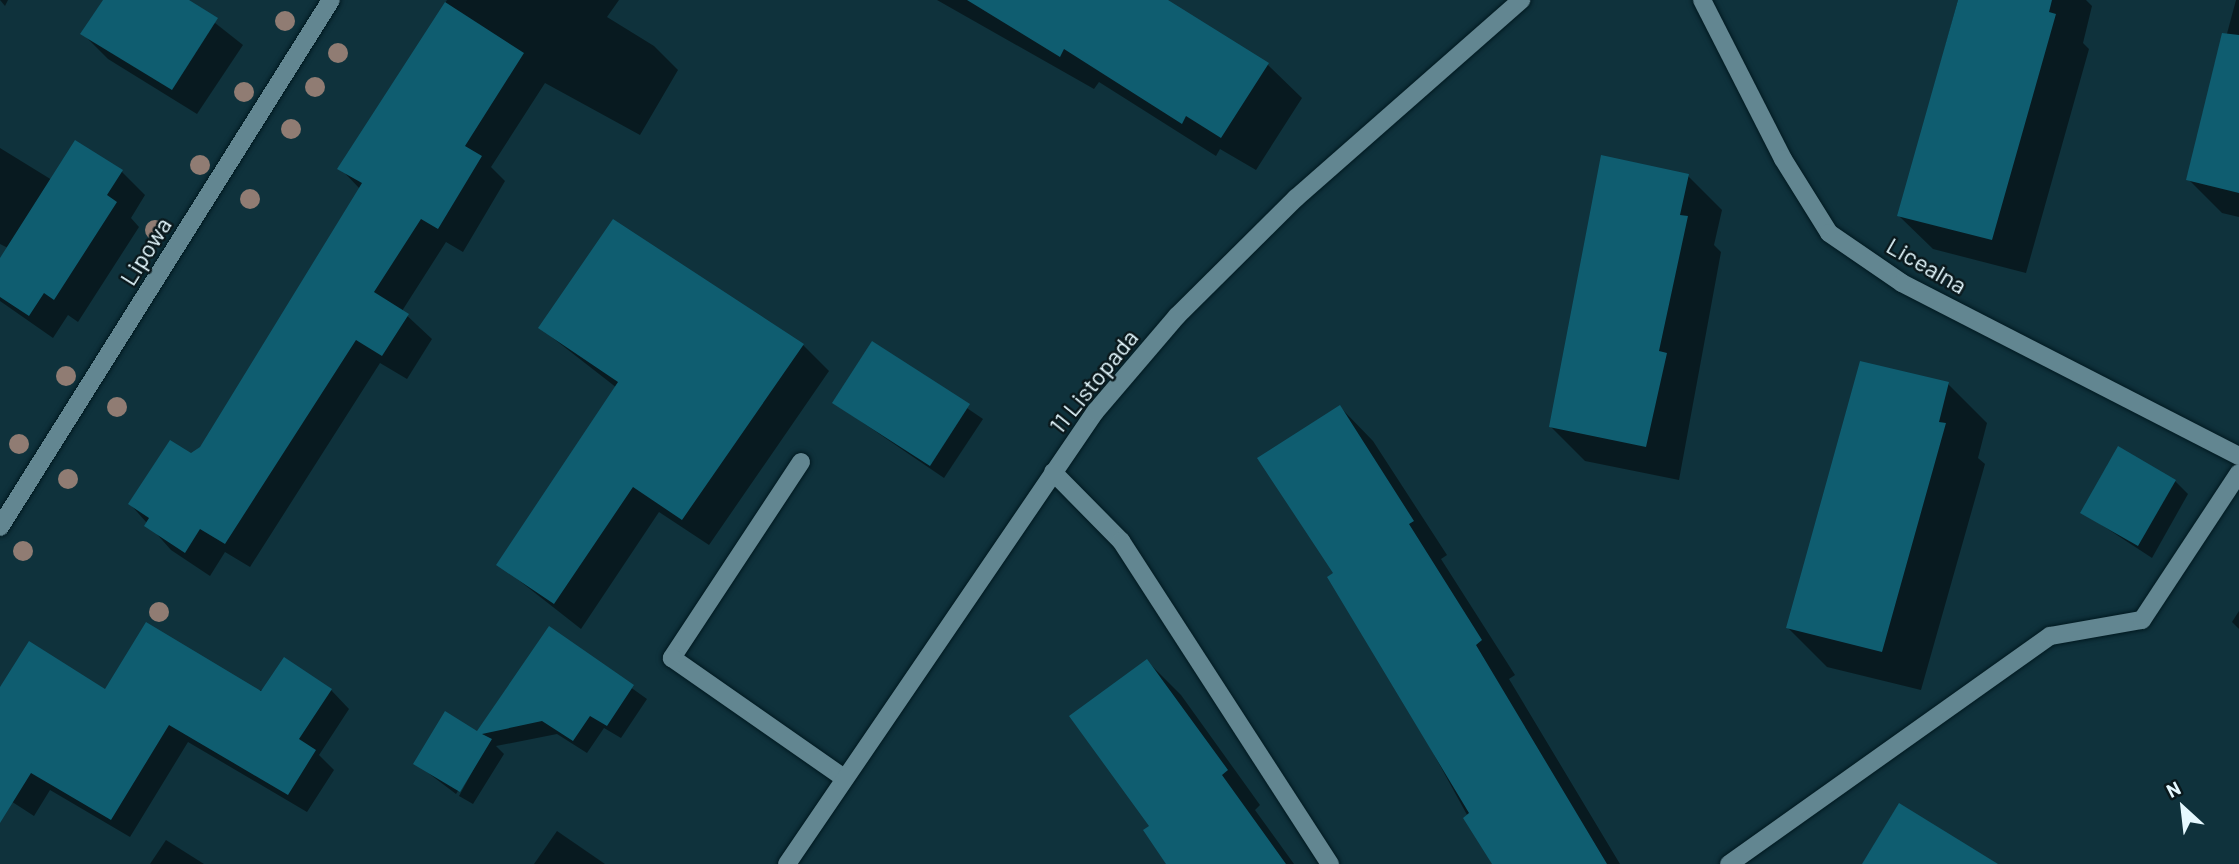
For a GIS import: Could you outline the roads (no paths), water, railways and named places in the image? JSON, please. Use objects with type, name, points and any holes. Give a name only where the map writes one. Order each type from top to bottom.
[{"type":"street","name":"Lipowa","points":[[0,527],[331,0]]},
{"type":"street","name":"11 Listopada","points":[[786,864],[1053,472],[1177,316],[1296,198],[1521,0]]},
{"type":"street","name":"Licealna","points":[[1702,0],[1783,159],[1829,233],[1902,283],[2239,456]]},
{"type":"street","points":[[801,462],[672,658],[844,778]]},
{"type":"street","points":[[1053,472],[1121,541],[1330,864]]},
{"type":"street","points":[[1729,864],[2050,636],[2142,620],[2239,473]]}]
